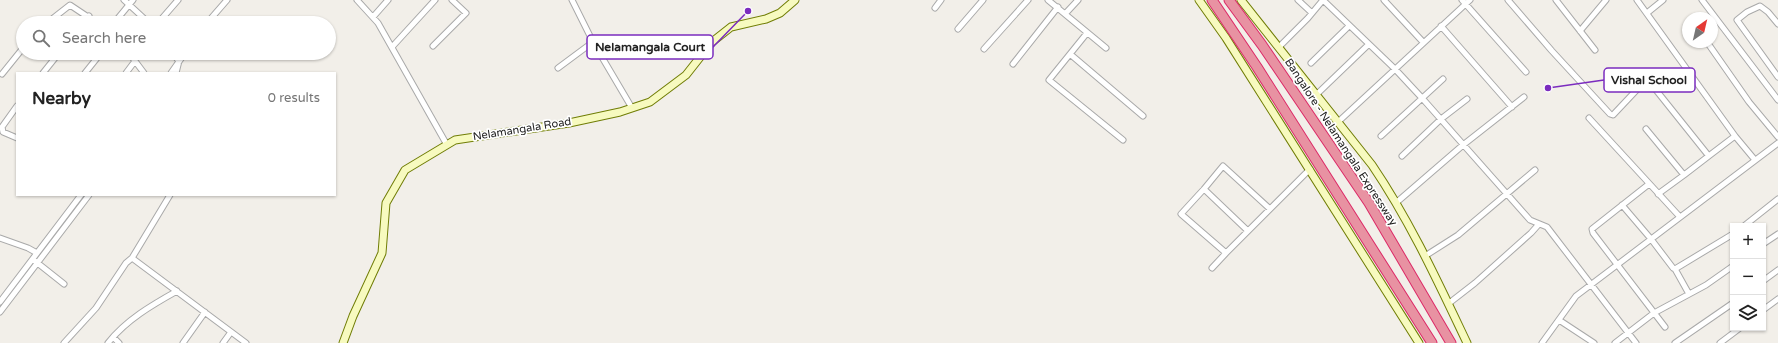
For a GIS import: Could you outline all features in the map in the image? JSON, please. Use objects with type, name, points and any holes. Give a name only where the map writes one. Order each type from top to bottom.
[{"type":"highway","points":[[1212,0],[1257,67],[1432,343]]},
{"type":"highway","name":"Bangalore - Nelamangala Expressway","points":[[1229,0],[1262,45],[1369,203],[1451,343]]},
{"type":"street","points":[[124,0],[132,2],[143,16]]},
{"type":"street","points":[[164,16],[178,0]]},
{"type":"street","points":[[213,16],[227,0]]},
{"type":"street","points":[[357,0],[378,23],[447,144]]},
{"type":"street","points":[[373,17],[388,0]]},
{"type":"street","points":[[392,47],[435,0]]},
{"type":"street","points":[[433,46],[466,12],[452,0]]},
{"type":"street","points":[[572,0],[593,42],[632,108]]},
{"type":"street","name":"Nelamangala Road","points":[[343,343],[352,316],[382,253],[386,202],[405,170],[455,140],[569,123],[632,108],[650,102],[686,75],[712,42],[730,27],[773,16],[780,13],[795,0]]},
{"type":"street","points":[[935,8],[942,0]]},
{"type":"street","points":[[958,29],[983,0]]},
{"type":"street","points":[[984,49],[1028,0]]},
{"type":"street","points":[[1048,0],[1106,48]]},
{"type":"street","points":[[1065,14],[1078,0]]},
{"type":"street","points":[[1199,0],[1226,38],[1419,343]]},
{"type":"street","points":[[1241,0],[1372,165],[1397,202],[1467,343]]},
{"type":"street","points":[[1298,0],[1312,13]]},
{"type":"street","points":[[1279,47],[1323,0],[1348,26],[1395,69],[1530,220],[1547,227],[1636,343]]},
{"type":"street","points":[[1384,0],[1424,42]]},
{"type":"street","points":[[1338,122],[1441,26],[1464,2],[1470,0]]},
{"type":"street","points":[[1508,0],[1552,51],[1610,114],[1613,115],[1646,80],[1648,80],[1708,155],[1710,155]]},
{"type":"street","points":[[1556,0],[1595,50]]},
{"type":"street","points":[[1580,31],[1606,0]]},
{"type":"street","points":[[1637,0],[1735,136],[1755,160]]},
{"type":"street","points":[[1647,13],[1663,0]]},
{"type":"street","points":[[1702,0],[1778,100]]},
{"type":"street","points":[[120,16],[132,2]]},
{"type":"street","points":[[1464,2],[1526,72]]},
{"type":"street","points":[[56,16],[70,5],[89,16]]},
{"type":"street","points":[[1778,24],[1768,12],[1760,6],[1747,12],[1737,20],[1778,77]]},
{"type":"street","points":[[1013,64],[1058,8]]},
{"type":"street","points":[[1311,63],[1348,26]]},
{"type":"street","points":[[1441,26],[1512,107]]},
{"type":"street","points":[[1087,33],[1049,80],[1123,140]]},
{"type":"street","points":[[558,68],[593,42]]},
{"type":"street","points":[[1316,95],[1368,45]]},
{"type":"street","points":[[1711,48],[1749,102],[1778,137]]},
{"type":"street","points":[[1070,54],[1143,116]]},
{"type":"street","points":[[2,74],[16,57]]},
{"type":"street","points":[[44,72],[53,60]]},
{"type":"street","points":[[86,72],[95,60]]},
{"type":"street","points":[[127,72],[135,61],[143,72]]},
{"type":"street","points":[[172,72],[179,61]]},
{"type":"street","points":[[176,72],[179,61]]},
{"type":"street","points":[[1381,136],[1443,79]]},
{"type":"street","points":[[1397,202],[1463,145],[1524,97]]},
{"type":"street","points":[[1402,156],[1441,119],[1467,99]]},
{"type":"street","points":[[16,107],[2,127],[2,132],[16,138]]},
{"type":"street","points":[[1589,118],[1680,217]]},
{"type":"street","points":[[1646,129],[1684,175]]},
{"type":"street","points":[[1658,194],[1735,136]]},
{"type":"street","points":[[1542,343],[1576,296],[1778,143]]},
{"type":"street","points":[[1226,254],[1180,214],[1223,166],[1270,209]]},
{"type":"street","points":[[1212,268],[1310,169]]},
{"type":"street","points":[[1424,256],[1458,235],[1535,170]]},
{"type":"street","points":[[1649,184],[1592,229],[1593,233],[1665,327]]},
{"type":"street","points":[[1204,189],[1248,231]]},
{"type":"street","points":[[0,312],[35,261],[37,253],[80,196]]},
{"type":"street","points":[[0,302],[88,196]]},
{"type":"street","points":[[64,343],[96,308],[126,263],[132,258],[169,196]]},
{"type":"street","points":[[1748,223],[1778,199]]},
{"type":"street","points":[[1622,205],[1675,269],[1689,294]]},
{"type":"street","points":[[1448,304],[1475,283],[1539,224]]},
{"type":"street","points":[[1766,242],[1778,234]]},
{"type":"street","points":[[1675,269],[1730,236]]},
{"type":"street","points":[[0,239],[28,248],[37,253]]},
{"type":"street","points":[[132,258],[246,343]]},
{"type":"street","points":[[35,261],[64,284]]},
{"type":"street","points":[[1615,343],[1654,313],[1706,285],[1730,268]]},
{"type":"street","points":[[1766,279],[1778,270]]},
{"type":"street","points":[[108,343],[148,307],[177,291]]},
{"type":"street","points":[[1766,308],[1778,299]]},
{"type":"street","points":[[1675,343],[1730,305]]},
{"type":"street","points":[[183,343],[205,312]]},
{"type":"street","points":[[1559,320],[1594,343]]},
{"type":"street","points":[[1720,343],[1736,331]]},
{"type":"street","points":[[223,343],[231,332]]},
{"type":"street","points":[[113,337],[120,343]]},
{"type":"place","name":"Nelamangala Court","points":[[748,11]]},
{"type":"place","name":"Vishal School","points":[[1548,88]]}]
